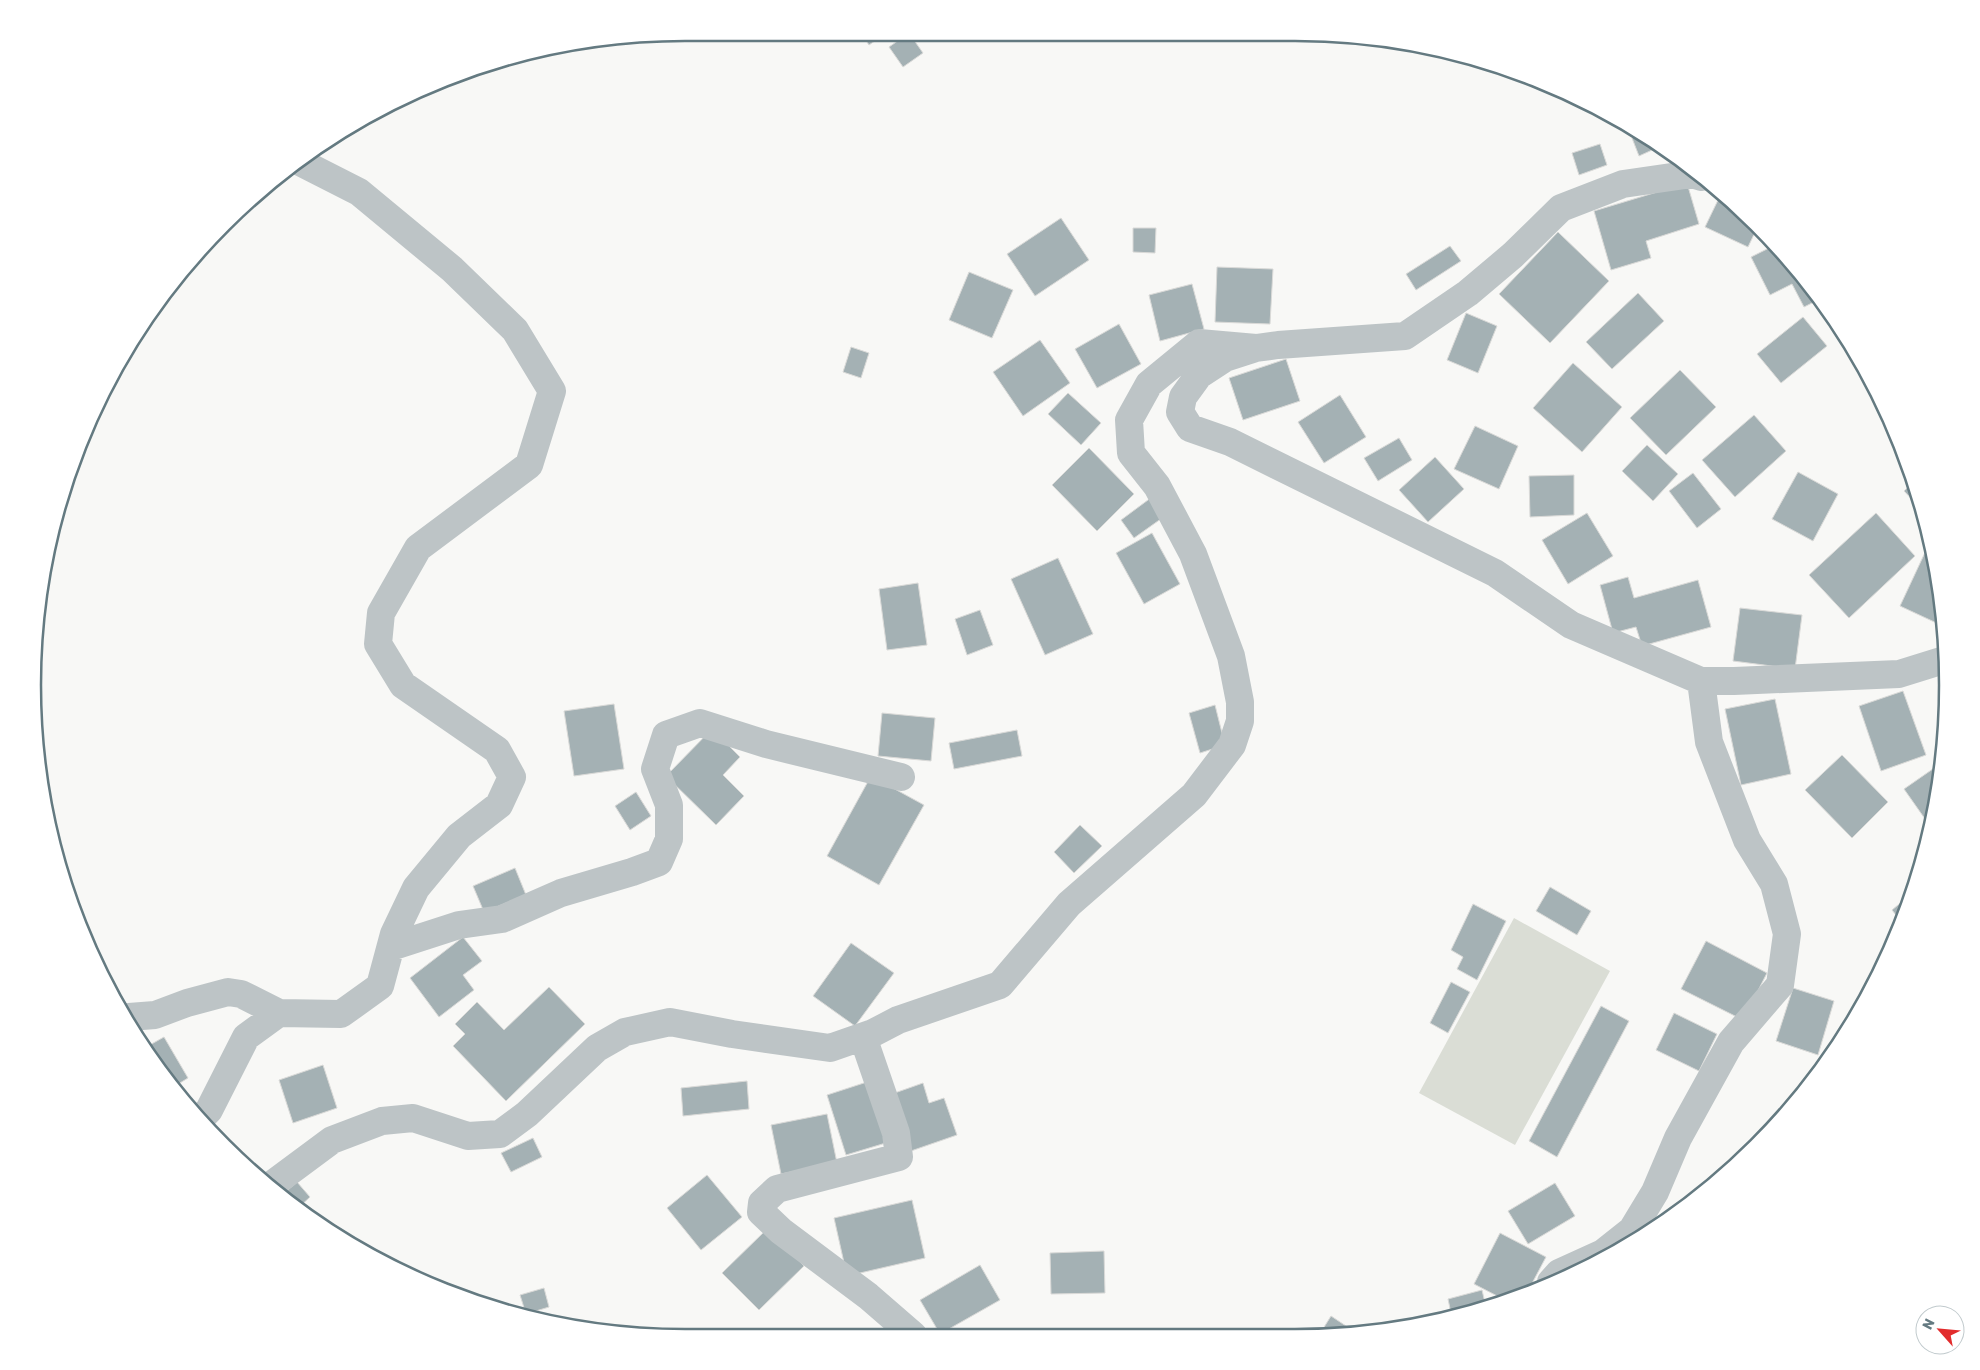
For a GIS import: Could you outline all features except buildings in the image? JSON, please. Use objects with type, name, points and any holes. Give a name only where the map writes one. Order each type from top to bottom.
[{"type":"street","points":[[133,1017],[154,1015],[187,1003],[228,992],[241,994],[279,1014],[341,1014],[380,986],[394,934],[416,888],[459,836],[499,805],[512,777],[497,750],[403,686],[378,644],[381,613],[418,548],[529,465],[552,391],[515,330],[452,269],[359,192],[306,165]]},
{"type":"street","points":[[1688,175],[1624,184],[1561,208],[1513,255],[1483,280],[1405,336],[1287,344],[1256,348],[1225,358],[1199,375],[1183,397],[1180,412],[1190,428],[1230,442],[1494,573],[1571,625],[1701,681],[1899,674],[1938,662]]},
{"type":"street","points":[[276,1182],[332,1140],[382,1121],[413,1118],[468,1136],[500,1134],[527,1114],[597,1048],[625,1032],[670,1022],[732,1034],[830,1048],[873,1034],[898,1020],[1000,985],[1069,904],[1194,795],[1232,746],[1240,720],[1240,702],[1231,656],[1192,554],[1157,486],[1131,453],[1129,420],[1149,384],[1199,344],[1256,348]]},
{"type":"street","points":[[1613,1245],[1632,1230],[1655,1192],[1678,1138],[1731,1042],[1780,985],[1787,934],[1785,926],[1774,884],[1747,840],[1709,742],[1701,681]]},
{"type":"street","points":[[390,947],[460,925],[502,920],[561,892],[632,872],[659,862],[669,839],[669,805],[655,769],[666,734],[700,722],[766,744],[901,777]]},
{"type":"street","points":[[206,1114],[246,1038],[279,1014]]},
{"type":"street","points":[[863,1037],[896,1133],[899,1157],[777,1189],[762,1203],[761,1212],[781,1231],[868,1296],[906,1329]]},
{"type":"shaded area","points":[[1514,918],[1610,971],[1515,1145],[1419,1093]]}]
